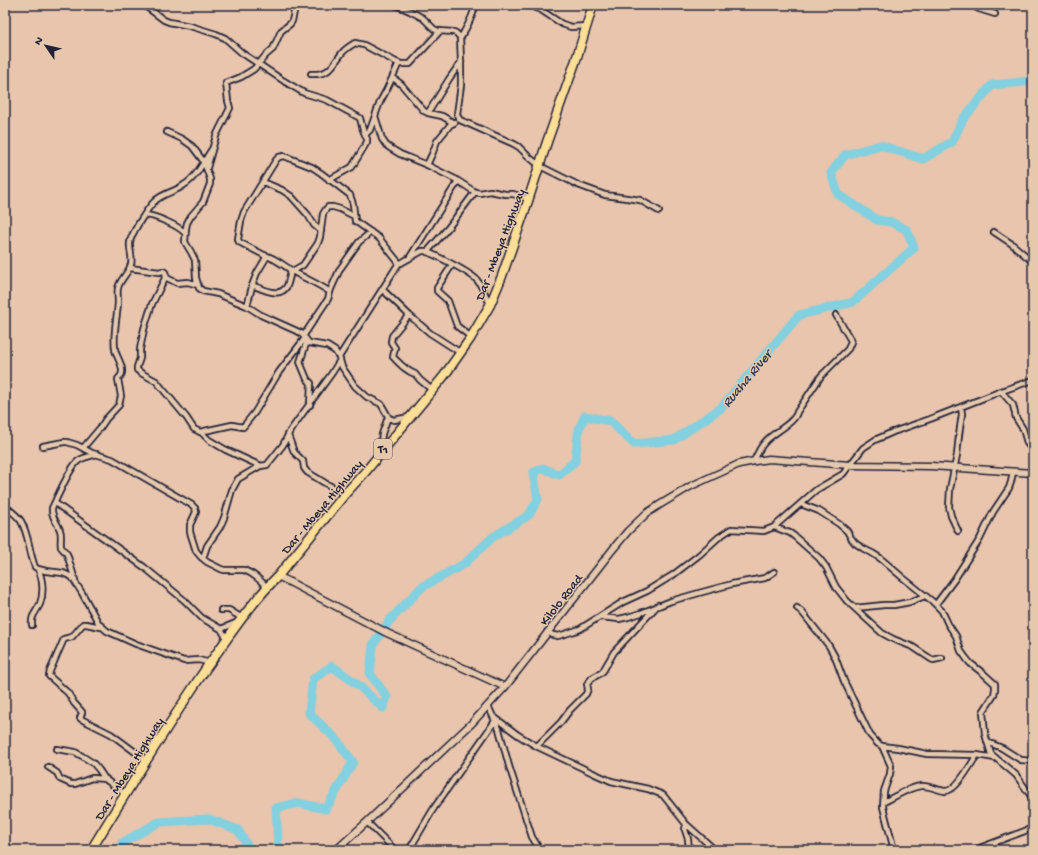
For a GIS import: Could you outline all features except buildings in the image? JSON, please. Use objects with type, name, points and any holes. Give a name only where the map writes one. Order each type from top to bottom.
[{"type":"highway","name":"Dar - Mbeya Highway","points":[[91,850],[189,692],[241,620],[432,390],[471,337],[490,305],[502,276],[593,5]]},
{"type":"main road","name":"Kilolo Road","points":[[336,850],[472,723],[488,706],[505,687],[628,531],[661,504],[691,486],[739,464],[769,459],[850,465],[930,466],[1033,473]]},
{"type":"main road","points":[[278,576],[387,633],[505,687]]},
{"type":"street","points":[[144,5],[164,20],[190,26],[226,38],[237,50],[284,82],[304,93],[327,100],[360,118],[363,130],[366,134],[367,142],[353,166],[329,180]]},
{"type":"street","points":[[207,168],[216,136],[230,108],[226,83],[241,77],[258,65],[273,49],[281,31],[292,21],[294,5]]},
{"type":"street","points":[[396,5],[408,7],[423,18],[434,29],[456,33],[460,37],[462,62],[461,85],[457,114],[460,120],[514,144],[540,166],[578,185],[605,195],[640,200],[659,211]]},
{"type":"street","points":[[460,39],[475,8],[475,5]]},
{"type":"street","points":[[528,5],[541,10],[562,24],[571,27],[586,26]]},
{"type":"street","points":[[971,5],[995,14]]},
{"type":"street","points":[[311,74],[321,74],[324,72],[335,64],[343,52],[355,43],[364,45],[399,63],[408,65],[411,64],[440,31]]},
{"type":"street","points":[[428,113],[449,79],[462,62]]},
{"type":"street","points":[[366,134],[370,130],[380,102],[399,63]]},
{"type":"street","points":[[393,78],[401,84],[424,111],[442,116],[454,123]]},
{"type":"street","points":[[375,116],[382,139],[386,145],[400,154],[427,165],[458,181],[475,192],[480,193],[490,191],[513,194],[529,199]]},
{"type":"street","points":[[427,165],[437,141],[454,123],[460,120]]},
{"type":"street","points":[[168,132],[189,144],[204,162],[210,179],[210,184],[204,202],[196,209],[187,223],[185,233],[185,242],[195,260],[196,278],[199,288],[203,291],[218,294],[247,306],[261,315],[300,332],[310,343],[327,346],[334,350],[340,358],[342,367],[355,386],[367,397],[381,404],[390,419],[394,420],[409,418]]},
{"type":"street","points":[[83,448],[106,419],[117,408],[121,400],[121,390],[118,379],[122,371],[116,355],[114,330],[117,314],[118,287],[132,262],[130,242],[134,231],[154,201],[161,196],[185,185],[193,178],[212,149]]},
{"type":"street","points":[[330,292],[309,279],[292,271],[273,258],[240,243],[238,239],[242,216],[279,157],[284,156],[312,168],[351,196],[355,221],[381,241],[399,263]]},
{"type":"street","points":[[410,259],[458,181]]},
{"type":"street","points":[[263,182],[282,190],[291,196],[308,215],[314,225],[321,231]]},
{"type":"street","points":[[427,252],[448,228],[475,192]]},
{"type":"street","points":[[292,271],[301,267],[316,247],[320,239],[323,214],[328,207],[340,209],[354,216]]},
{"type":"street","points":[[145,215],[158,217],[185,233]]},
{"type":"street","points":[[200,432],[232,425],[243,427],[255,412],[279,372],[305,338],[324,306],[340,269],[359,242],[371,232]]},
{"type":"street","points":[[994,232],[1012,244],[1033,262]]},
{"type":"street","points":[[203,558],[207,546],[220,527],[224,518],[232,490],[238,479],[261,466],[267,465],[283,445],[288,435],[332,373],[399,263],[410,259],[422,251],[427,252],[477,280],[490,305]]},
{"type":"street","points":[[247,306],[252,285],[265,259],[264,255]]},
{"type":"street","points":[[452,265],[437,288],[437,291],[448,301],[456,326],[471,337]]},
{"type":"street","points":[[130,268],[159,272],[163,271],[165,272],[167,278],[174,283],[188,282],[198,285]]},
{"type":"street","points":[[252,285],[274,292],[283,291],[288,285],[292,271]]},
{"type":"street","points":[[166,276],[152,304],[144,329],[137,370],[140,374],[156,381],[194,429],[226,450],[261,466]]},
{"type":"street","points":[[382,290],[430,333],[461,352]]},
{"type":"street","points":[[409,315],[392,336],[391,342],[395,348],[394,357],[402,366],[415,374],[432,390]]},
{"type":"street","points":[[754,461],[766,440],[794,418],[821,376],[848,349],[851,342],[850,339],[836,315]]},
{"type":"street","points":[[305,338],[300,362],[307,379],[311,383],[310,405]]},
{"type":"street","points":[[547,632],[553,635],[565,634],[580,629],[623,602],[647,591],[673,575],[731,529],[764,531],[774,527],[820,488],[843,474],[863,448],[875,440],[961,406],[1033,380]]},
{"type":"street","points":[[1001,391],[1013,405],[1016,418],[1023,429],[1027,443],[1033,451]]},
{"type":"street","points":[[958,531],[951,516],[949,507],[950,489],[955,468],[962,414],[961,406]]},
{"type":"street","points":[[379,455],[382,434],[388,417]]},
{"type":"street","points":[[288,435],[294,452],[303,461],[304,468],[314,476],[345,494]]},
{"type":"street","points":[[43,446],[64,442],[112,459],[192,505],[195,508],[196,513],[190,525],[190,532],[198,554],[218,568],[224,570],[247,571],[256,576],[267,587]]},
{"type":"street","points":[[77,585],[67,554],[60,545],[60,530],[51,512],[65,482],[77,462],[81,459],[97,454]]},
{"type":"street","points":[[936,604],[954,580],[980,539],[993,512],[1009,488],[1013,472]]},
{"type":"street","points":[[55,503],[144,567],[184,600],[202,618],[221,629],[227,639]]},
{"type":"street","points":[[801,504],[819,511],[839,524],[847,531],[855,543],[880,558],[936,604],[942,611],[966,658],[995,684],[996,689],[994,695],[983,712],[985,734],[992,754],[1016,775],[1033,799]]},
{"type":"street","points":[[5,506],[15,515],[24,527],[34,565],[38,569],[42,583],[41,600],[32,618],[32,625]]},
{"type":"street","points":[[774,527],[790,533],[819,558],[826,567],[841,594],[882,632],[893,639],[913,647],[933,660],[942,658]]},
{"type":"street","points":[[38,569],[63,573],[72,577],[98,624],[107,631],[136,644],[184,661],[199,660],[210,663]]},
{"type":"street","points":[[600,617],[619,619],[641,613],[658,605],[699,592],[765,578],[774,572]]},
{"type":"street","points":[[855,608],[904,603],[925,596]]},
{"type":"street","points":[[537,746],[586,694],[589,680],[603,671],[614,652],[658,605]]},
{"type":"street","points":[[797,608],[802,612],[829,646],[874,741],[882,746],[927,754],[977,755],[996,759]]},
{"type":"street","points":[[220,610],[229,610],[241,620],[221,629]]},
{"type":"street","points":[[102,627],[83,624],[72,637],[65,638],[49,676],[68,693],[82,712],[81,719],[111,734],[146,760]]},
{"type":"street","points":[[488,706],[499,729],[530,832],[540,850]]},
{"type":"street","points":[[494,719],[537,746],[593,774],[612,781],[648,789],[663,795],[686,824],[714,850]]},
{"type":"street","points":[[409,850],[434,808],[494,719]]},
{"type":"street","points":[[987,742],[1002,748],[1021,760],[1033,761]]},
{"type":"street","points":[[882,746],[892,768],[884,791],[884,807],[894,850]]},
{"type":"street","points":[[57,749],[75,752],[93,763],[106,779],[125,794]]},
{"type":"street","points":[[884,802],[911,788],[919,786],[926,786],[943,791],[953,789],[961,780],[977,755]]},
{"type":"street","points":[[48,767],[57,773],[60,779],[71,784],[92,778],[106,779]]},
{"type":"street","points":[[367,822],[395,850]]},
{"type":"street","points":[[686,824],[685,830],[689,850]]},
{"type":"street","points":[[977,850],[1033,828]]},
{"type":"waterway","name":"Ruaha River","points":[[276,850],[278,844],[276,808],[298,803],[326,809],[353,762],[336,739],[309,713],[313,679],[332,666],[358,685],[383,708],[387,697],[370,674],[373,645],[390,620],[422,587],[464,564],[493,537],[529,515],[538,499],[533,473],[543,468],[559,475],[575,461],[579,429],[585,416],[610,421],[634,444],[674,440],[721,408],[799,315],[853,302],[914,248],[907,230],[891,222],[877,220],[838,194],[831,173],[845,155],[880,145],[923,159],[952,142],[963,119],[992,85],[1033,81]]},
{"type":"waterway","name":"Ruaha River","points":[[120,850],[122,843],[159,822],[209,819],[238,830],[250,850]]}]
